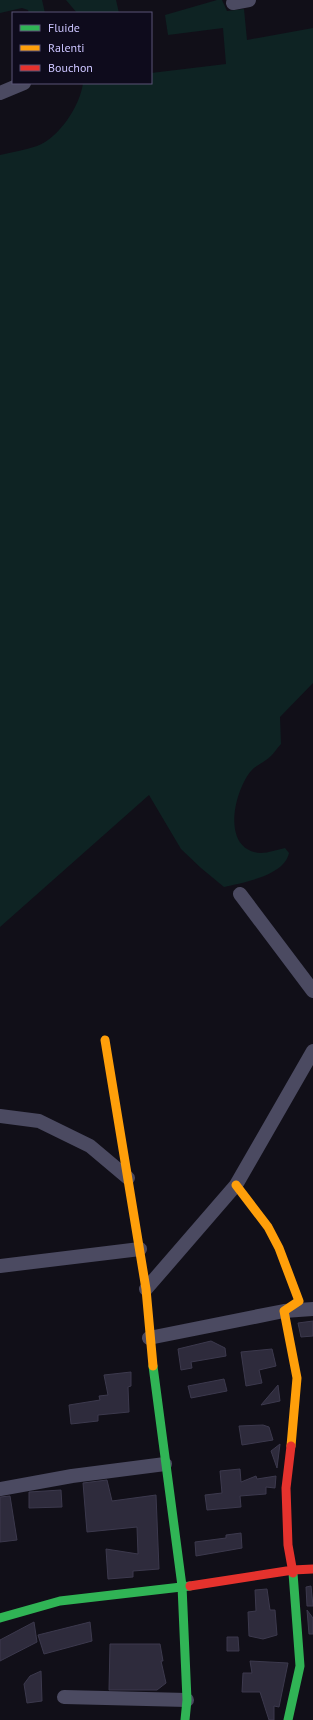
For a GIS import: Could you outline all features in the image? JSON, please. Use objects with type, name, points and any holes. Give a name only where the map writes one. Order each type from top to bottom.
[{"type":"street","points":[[234,3],[249,0]]},
{"type":"street","points":[[0,93],[22,84]]},
{"type":"street","points":[[240,894],[313,991]]},
{"type":"street","points":[[105,1040],[146,1289],[149,1338],[182,1586],[187,1700],[185,1720]]},
{"type":"street","points":[[146,1289],[236,1185],[313,1051]]},
{"type":"street","points":[[0,1116],[39,1121],[90,1146],[128,1178]]},
{"type":"street","points":[[236,1185],[268,1226],[279,1248],[299,1301],[284,1311]]},
{"type":"street","points":[[0,1266],[140,1249]]},
{"type":"street","points":[[149,1338],[284,1311],[313,1309]]},
{"type":"street","points":[[284,1311],[297,1378],[294,1424],[286,1488],[288,1545],[293,1570],[300,1666],[288,1720]]},
{"type":"street","points":[[0,1489],[72,1476],[165,1464]]},
{"type":"street","points":[[0,1618],[60,1601],[219,1583],[293,1570],[313,1569]]},
{"type":"street","points":[[64,1696],[187,1700]]},
{"type":"green space","points":[[0,0],[42,0],[45,12],[29,12],[28,10],[22,8],[0,13]]},
{"type":"green space","points":[[66,0],[116,0],[119,12],[76,12]]},
{"type":"green space","points":[[217,0],[222,0],[227,11],[244,9],[247,40],[313,28],[313,683],[280,717],[281,744],[269,758],[251,771],[245,780],[240,790],[234,815],[238,838],[244,847],[258,853],[270,852],[285,848],[289,853],[286,861],[272,873],[224,887],[181,849],[149,795],[0,927],[0,155],[37,146],[53,136],[73,111],[78,101],[83,84],[152,84],[152,73],[226,64],[223,28],[168,35],[165,15]]},
{"type":"building","points":[[313,1321],[313,1336],[301,1337],[298,1323]]},
{"type":"building","points":[[211,1341],[225,1348],[226,1356],[191,1362],[192,1368],[181,1370],[178,1349]]},
{"type":"building","points":[[272,1349],[276,1366],[259,1370],[262,1383],[246,1386],[241,1352]]},
{"type":"building","points":[[131,1372],[131,1386],[128,1387],[129,1412],[98,1415],[98,1421],[71,1424],[69,1405],[100,1400],[99,1396],[108,1395],[104,1375]]},
{"type":"building","points":[[224,1379],[227,1391],[191,1398],[188,1386]]},
{"type":"building","points":[[278,1385],[280,1401],[261,1405]]},
{"type":"building","points":[[263,1425],[269,1427],[273,1440],[242,1445],[239,1426]]},
{"type":"building","points":[[280,1444],[277,1468],[271,1451]]},
{"type":"building","points":[[240,1469],[241,1482],[256,1476],[257,1479],[276,1476],[275,1488],[266,1487],[266,1494],[240,1496],[241,1507],[207,1510],[205,1495],[222,1493],[220,1471]]},
{"type":"building","points":[[107,1480],[112,1501],[156,1495],[159,1569],[133,1571],[133,1577],[108,1579],[106,1549],[138,1554],[137,1527],[87,1532],[83,1483]]},
{"type":"building","points":[[61,1490],[62,1507],[29,1508],[29,1492]]},
{"type":"building","points":[[10,1496],[17,1540],[0,1542],[0,1497]]},
{"type":"building","points":[[241,1533],[242,1548],[196,1556],[195,1542],[226,1538],[226,1535]]},
{"type":"building","points":[[311,1586],[313,1606],[307,1606],[306,1587]]},
{"type":"building","points":[[267,1589],[270,1610],[275,1610],[277,1635],[263,1639],[249,1636],[248,1612],[256,1611],[255,1590]]},
{"type":"building","points":[[307,1610],[313,1618],[313,1634],[309,1634]]},
{"type":"building","points":[[34,1622],[37,1642],[0,1661],[0,1640]]},
{"type":"building","points":[[90,1622],[92,1641],[44,1654],[38,1635]]},
{"type":"building","points":[[227,1637],[238,1637],[239,1651],[227,1651]]},
{"type":"building","points":[[110,1644],[160,1644],[163,1661],[161,1661],[166,1683],[157,1690],[109,1690]]},
{"type":"building","points":[[250,1661],[288,1663],[279,1707],[274,1706],[274,1720],[269,1720],[260,1692],[242,1692],[243,1673],[252,1673]]},
{"type":"building","points":[[41,1671],[42,1701],[27,1703],[24,1684],[30,1676]]},
{"type":"traffic: fast","points":[[153,1366],[182,1586],[187,1700],[185,1720]]},
{"type":"traffic: fast","points":[[288,1720],[300,1666],[293,1573]]},
{"type":"traffic: fast","points":[[0,1618],[60,1601],[190,1586]]},
{"type":"traffic: slow","points":[[105,1040],[146,1289],[153,1366]]},
{"type":"traffic: slow","points":[[236,1185],[268,1227],[279,1248],[299,1301],[284,1311],[297,1378],[291,1446]]},
{"type":"traffic: jam","points":[[291,1446],[286,1488],[288,1545],[293,1573]]},
{"type":"traffic: jam","points":[[190,1586],[293,1570],[313,1569]]}]
